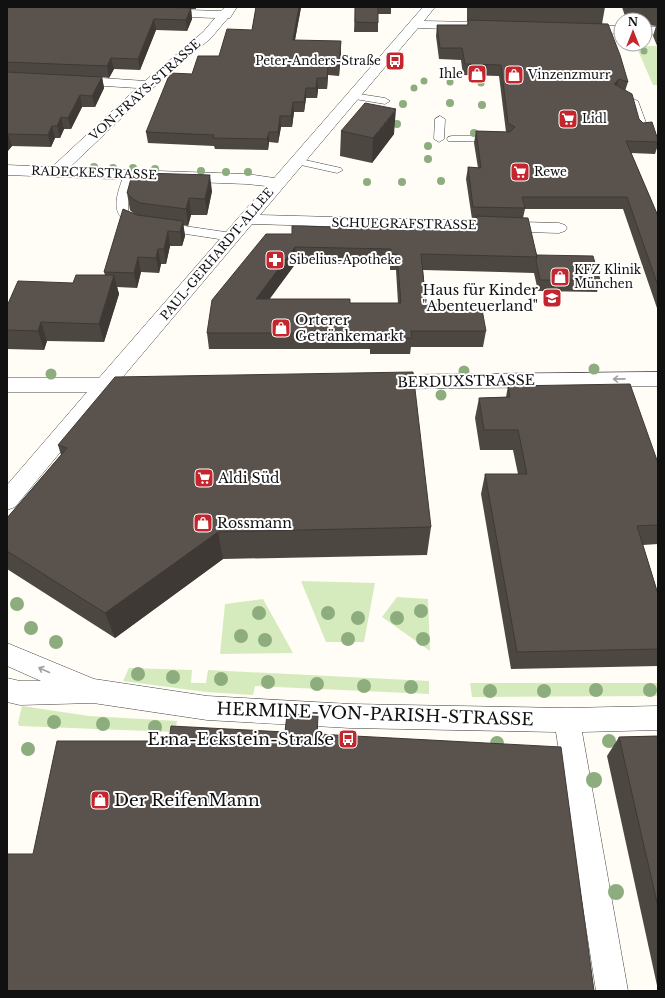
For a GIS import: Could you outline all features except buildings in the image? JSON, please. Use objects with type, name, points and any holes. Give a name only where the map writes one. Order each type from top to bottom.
[{"type":"street","name":"PAUL-GERHARDT-ALLEE","points":[[7,501],[428,7]]},
{"type":"street","points":[[152,12],[229,11]]},
{"type":"street","name":"VON-FRAYS-STRASSE","points":[[56,172],[148,85],[207,35],[229,11]]},
{"type":"street","points":[[414,24],[484,26]]},
{"type":"street","points":[[570,28],[613,30]]},
{"type":"street","points":[[58,80],[148,85]]},
{"type":"street","name":"RADECKESTRASSE","points":[[7,170],[247,179],[277,183]]},
{"type":"street","name":"SCHUEGRAFSTRASSE","points":[[248,219],[559,228]]},
{"type":"street","name":"BERDUXSTRASSE","points":[[370,382],[658,379]]},
{"type":"street","points":[[7,385],[153,385]]},
{"type":"street","name":"HERMINE-VON-PARISH-STRASSE","points":[[7,654],[93,691]]},
{"type":"street","name":"HERMINE-VON-PARISH-STRASSE","points":[[7,690],[20,693],[93,691],[207,708],[350,716],[566,720],[658,718]]},
{"type":"street","points":[[566,720],[612,991]]},
{"type":"lane","points":[[617,95],[634,103],[644,131]]},
{"type":"lane","points":[[353,96],[385,101]]},
{"type":"lane","points":[[439,139],[440,119]]},
{"type":"lane","points":[[452,139],[507,139]]},
{"type":"lane","points":[[296,161],[337,170]]},
{"type":"lane","points":[[130,174],[120,206],[123,213],[129,220],[151,226],[232,237]]},
{"type":"green space","points":[[653,46],[658,46],[658,85],[653,85],[639,52],[653,52]]},
{"type":"green space","points":[[301,581],[375,583],[364,642],[326,642]]},
{"type":"green space","points":[[397,597],[428,599],[430,651],[382,617]]},
{"type":"green space","points":[[263,599],[293,653],[220,654],[225,604]]},
{"type":"green space","points":[[129,668],[192,670],[191,683],[206,683],[208,670],[429,681],[429,694],[255,686],[253,695],[206,692],[123,681]]},
{"type":"green space","points":[[470,683],[658,683],[658,696],[472,697]]},
{"type":"green space","points":[[22,706],[89,716],[177,721],[175,732],[19,726],[18,723]]},
{"type":"place","name":"Peter-Anders-Straße","points":[[395,61]]},
{"type":"place","name":"Ihle","points":[[477,74]]},
{"type":"place","name":"Vinzenzmurr","points":[[514,75]]},
{"type":"place","name":"Lidl","points":[[568,119]]},
{"type":"place","name":"Rewe","points":[[520,172]]},
{"type":"place","name":"Sibelius-Apotheke","points":[[275,260]]},
{"type":"place","name":"KFZ Klinik München","points":[[560,277]]},
{"type":"place","name":"Haus für Kinder \"Abenteuerland\"","points":[[552,298]]},
{"type":"place","name":"Orterer Getränkemarkt","points":[[281,328]]},
{"type":"place","name":"Aldi Süd","points":[[204,478]]},
{"type":"place","name":"Rossmann","points":[[203,523]]},
{"type":"place","name":"Erna-Eckstein-Straße","points":[[348,739]]},
{"type":"place","name":"Der ReifenMann","points":[[100,800]]}]
